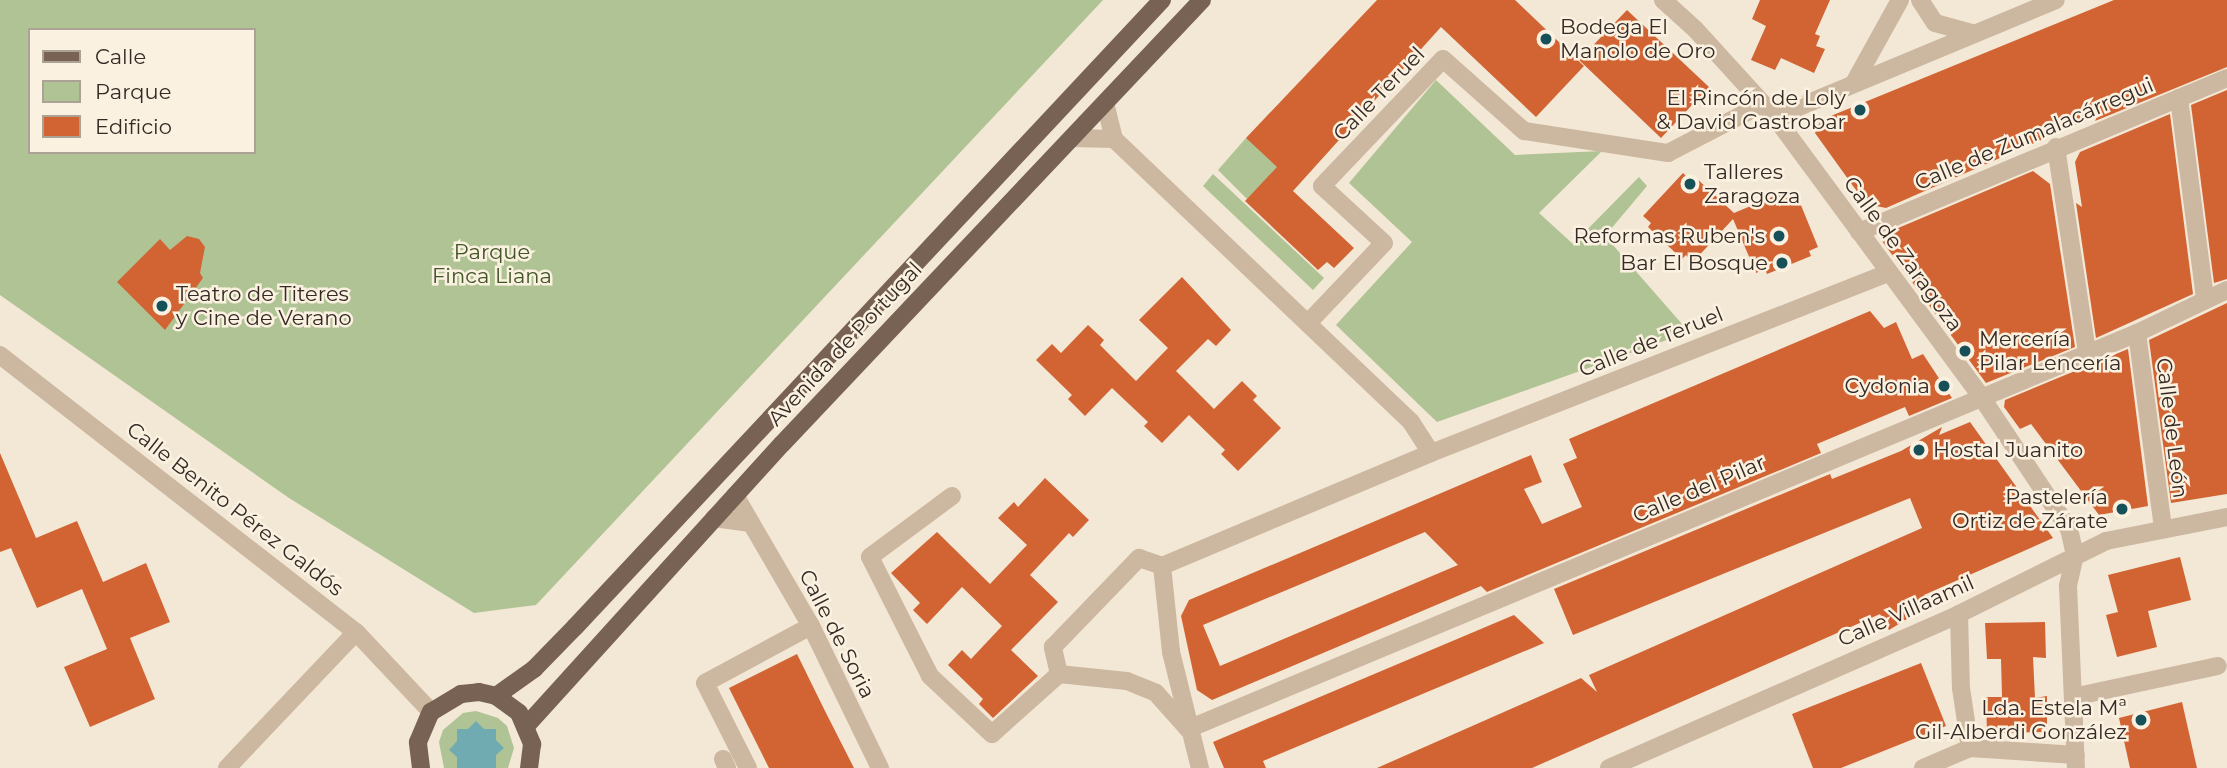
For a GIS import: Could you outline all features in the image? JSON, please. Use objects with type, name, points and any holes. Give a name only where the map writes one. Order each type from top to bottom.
[{"type":"main road","name":"Avenida de Portugal","points":[[496,696],[534,669],[575,627],[1162,0]]},
{"type":"main road","name":"Avenida de Portugal","points":[[527,725],[735,495],[1202,0]]},
{"type":"main road","points":[[421,768],[418,742],[431,712],[461,694],[496,696],[519,713],[527,725],[532,744],[528,768]]},
{"type":"street","name":"Calle de Zaragoza","points":[[1663,0],[1695,29],[1761,105],[1775,117],[1887,273],[1980,395],[2070,529],[2075,555]]},
{"type":"street","name":"Calle de Zaragoza","points":[[1687,0],[1695,29]]},
{"type":"street","points":[[1854,83],[1900,0]]},
{"type":"street","points":[[1920,0],[1935,23],[1976,33]]},
{"type":"street","points":[[1775,117],[2056,0]]},
{"type":"street","name":"Calle Teruel","points":[[1308,323],[1384,243],[1322,186],[1443,58],[1524,131],[1668,153],[1761,105]]},
{"type":"street","name":"Calle de Zumalacárregui","points":[[1859,232],[2056,147],[2227,78]]},
{"type":"street","points":[[2179,98],[2205,299]]},
{"type":"street","points":[[1105,103],[1114,139],[1411,422],[1431,453]]},
{"type":"street","points":[[1072,138],[1114,139]]},
{"type":"street","points":[[2056,147],[2087,352]]},
{"type":"street","name":"Calle de Teruel","points":[[1163,566],[1431,453],[1887,273]]},
{"type":"street","name":"Calle del Pilar","points":[[1188,729],[1980,395],[2137,333],[2227,290]]},
{"type":"street","name":"Calle de León","points":[[2137,333],[2162,529]]},
{"type":"street","name":"Calle Benito Pérez Galdós","points":[[0,355],[356,632],[431,712]]},
{"type":"street","name":"Calle de Soria","points":[[735,495],[811,626],[880,768]]},
{"type":"street","points":[[952,496],[870,557],[930,676],[992,734],[1059,674],[1127,681],[1146,689],[1156,694],[1188,729]]},
{"type":"street","name":"Calle Villaamil","points":[[1609,768],[1959,614],[2106,541],[2227,517]]},
{"type":"street","points":[[714,518],[751,523]]},
{"type":"street","points":[[1923,768],[1969,748],[2076,762],[2068,586],[2075,555]]},
{"type":"street","points":[[1059,674],[1053,647],[1139,558],[1163,566],[1171,652],[1188,729],[1200,768]]},
{"type":"street","points":[[1959,614],[1961,688],[1969,748]]},
{"type":"street","points":[[748,768],[705,683],[811,626]]},
{"type":"street","points":[[227,768],[356,632]]},
{"type":"street","points":[[2073,697],[2218,666]]},
{"type":"green space","name":"Parque Finca Liana","points":[[0,0],[1103,0],[536,605],[474,613],[289,498],[0,295]]},
{"type":"green space","points":[[1436,80],[1515,155],[1602,151],[1539,213],[1573,244],[1639,177],[1647,186],[1605,236],[1689,332],[1437,422],[1336,325],[1412,242],[1349,183]]},
{"type":"green space","points":[[1246,138],[1291,155],[1247,199],[1218,170]]},
{"type":"green space","points":[[1213,174],[1324,278],[1313,290],[1203,186]]},
{"type":"green space","points":[[476,711],[498,718],[507,726],[514,748],[508,768],[496,768],[496,755],[457,757],[457,768],[444,768],[439,742],[443,730],[463,713]]},
{"type":"water","points":[[476,721],[484,729],[496,729],[496,740],[504,748],[496,755],[496,768],[457,768],[457,757],[449,750],[457,741],[457,729],[468,729]]},
{"type":"building","points":[[1377,0],[1515,0],[1584,66],[1536,117],[1441,27],[1293,191],[1354,248],[1334,268],[1327,262],[1318,270],[1245,201],[1277,167],[1246,138]]},
{"type":"building","points":[[1760,0],[1830,0],[1815,34],[1820,36],[1816,46],[1825,49],[1814,73],[1781,58],[1775,70],[1751,60],[1766,26],[1752,19]]},
{"type":"building","points":[[2114,0],[2227,0],[2227,67],[2095,121],[2098,115],[1886,208],[1866,204],[1815,133],[1821,120]]},
{"type":"building","points":[[1627,10],[1709,87],[1661,138],[1579,60]]},
{"type":"building","points":[[2227,90],[2227,279],[2214,283],[2191,105]]},
{"type":"building","points":[[2170,114],[2193,294],[2096,338],[2076,203],[2082,207],[2075,162],[2080,152]]},
{"type":"building","points":[[2033,171],[2050,184],[2075,347],[1986,383],[1882,241],[1884,234]]},
{"type":"building","points":[[1683,173],[1691,181],[1695,177],[1734,213],[1784,192],[1786,198],[1796,193],[1818,247],[1809,251],[1811,256],[1767,274],[1765,269],[1756,273],[1733,219],[1693,262],[1686,255],[1682,259],[1648,227],[1651,223],[1643,216]]},
{"type":"building","name":"Teatro de Titeres y Cine de Verano","points":[[187,236],[199,239],[205,247],[200,273],[203,278],[165,330],[117,282],[160,239],[170,250]]},
{"type":"building","points":[[1182,277],[1231,330],[1216,346],[1208,339],[1176,371],[1214,409],[1242,381],[1257,396],[1253,400],[1281,428],[1238,471],[1221,454],[1225,450],[1189,415],[1162,443],[1144,426],[1148,422],[1112,388],[1085,416],[1068,399],[1072,395],[1036,360],[1052,344],[1061,353],[1088,325],[1104,340],[1100,345],[1136,381],[1168,348],[1139,320]]},
{"type":"building","points":[[2227,303],[2227,494],[2171,503],[2149,340]]},
{"type":"building","points":[[1870,311],[1884,328],[1896,322],[1912,359],[1923,354],[1952,398],[1909,416],[1905,407],[1817,444],[1821,453],[1487,592],[1481,586],[1212,700],[1197,690],[1181,616],[1189,600],[1531,455],[1542,482],[1524,489],[1542,524],[1582,507],[1563,464],[1577,458],[1569,439]],"holes":[[[1425,532],[1458,565],[1220,666],[1203,625]]]},
{"type":"building","points":[[2128,349],[2148,506],[2099,515],[2031,424],[2020,429],[2004,407],[2005,400]]},
{"type":"building","points":[[1970,422],[2053,538],[1924,595],[1930,605],[1889,630],[1880,614],[1532,768],[1377,768],[1581,678],[1597,692],[1589,675],[1922,528],[1910,498],[1573,635],[1554,589],[1830,474],[1832,479],[1901,451],[1942,427],[1939,435]]},
{"type":"building","points":[[0,453],[36,538],[77,521],[103,582],[146,563],[170,622],[130,638],[155,699],[90,727],[64,667],[107,649],[82,589],[37,608],[11,548],[0,552]]},
{"type":"building","points":[[1045,478],[1089,520],[1073,537],[1069,533],[1030,575],[1058,602],[1011,650],[1038,676],[993,718],[979,704],[983,699],[948,665],[962,650],[971,659],[1002,626],[962,587],[927,624],[913,610],[920,603],[891,573],[937,532],[990,584],[1027,545],[998,518],[1014,502],[1018,507]]},
{"type":"building","points":[[2180,557],[2191,600],[2148,611],[2157,647],[2117,657],[2106,615],[2118,612],[2108,575]]},
{"type":"building","points":[[1514,615],[1544,643],[1263,761],[1266,768],[1224,768],[1213,742]]},
{"type":"building","points":[[2045,622],[2046,658],[2033,657],[2035,698],[2047,696],[2047,732],[1987,733],[1986,697],[2002,697],[2001,659],[1987,659],[1985,623]]},
{"type":"building","points":[[797,654],[854,768],[769,768],[729,688]]},
{"type":"building","points":[[1921,663],[1946,726],[1841,768],[1813,768],[1792,714]]},
{"type":"building","points":[[2182,702],[2197,768],[2130,768],[2119,718]]},
{"type":"place","name":"Bodega El Manolo de Oro","points":[[1546,39]]},
{"type":"place","name":"El Rincón de Loly & David Gastrobar","points":[[1860,110]]},
{"type":"place","name":"Talleres Zaragoza","points":[[1690,184]]},
{"type":"place","name":"Reformas Ruben's","points":[[1779,236]]},
{"type":"place","name":"Bar El Bosque","points":[[1782,263]]},
{"type":"place","name":"Teatro de Titeres y Cine de Verano","points":[[162,306]]},
{"type":"place","name":"Mercería Pilar Lencería","points":[[1965,351]]},
{"type":"place","name":"Cydonia","points":[[1944,386]]},
{"type":"place","name":"Hostal Juanito","points":[[1919,450]]},
{"type":"place","name":"Pastelería Ortiz de Zárate","points":[[2122,509]]},
{"type":"place","name":"Lda. Estela Mª Gil-Alberdi González","points":[[2141,720]]}]
